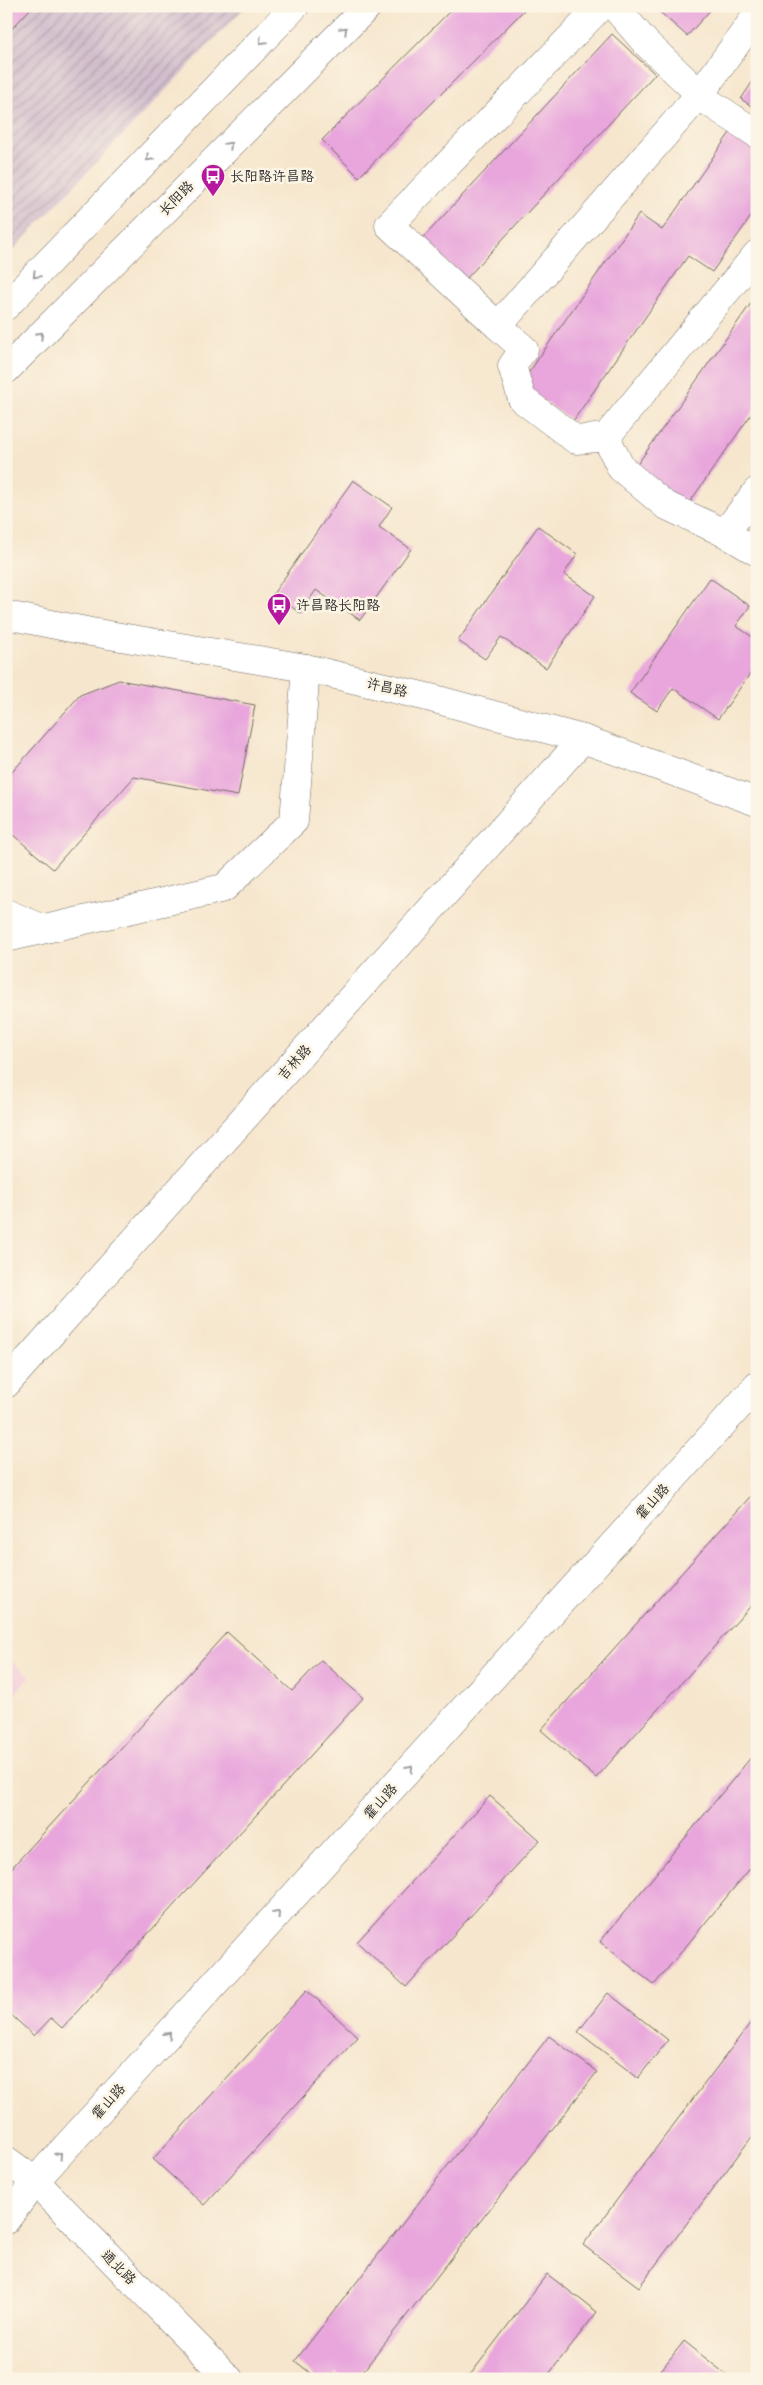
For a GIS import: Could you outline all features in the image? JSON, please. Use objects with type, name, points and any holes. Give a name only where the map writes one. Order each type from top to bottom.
[{"type":"street","points":[[6,306],[295,6]]},
{"type":"street","name":"长阳路","points":[[6,370],[368,6]]},
{"type":"street","points":[[601,6],[389,225],[524,349],[512,366],[522,399],[576,440],[606,437],[757,254]]},
{"type":"street","points":[[614,6],[646,43],[700,94],[757,134]]},
{"type":"street","points":[[498,326],[700,94],[757,15]]},
{"type":"street","points":[[606,437],[621,468],[665,505],[725,533],[757,552]]},
{"type":"street","points":[[725,533],[757,491]]},
{"type":"street","name":"许昌路","points":[[6,614],[91,632],[306,668],[431,698],[583,739],[757,802]]},
{"type":"street","points":[[6,938],[224,888],[294,821],[306,668]]},
{"type":"street","name":"吉林路","points":[[6,1384],[583,739]]},
{"type":"street","points":[[6,913],[44,929]]},
{"type":"street","name":"霍山路","points":[[6,2220],[35,2182],[757,1386]]},
{"type":"street","name":"通北路","points":[[6,2160],[35,2182],[229,2379]]},
{"type":"shaded area","points":[[6,6],[246,6],[6,257]]},
{"type":"shaded area","points":[[6,1657],[30,1677],[6,1704]]},
{"type":"building","points":[[6,6],[33,6],[6,35]]},
{"type":"building","points":[[455,6],[528,6],[359,177],[322,140]]},
{"type":"building","points":[[653,6],[714,6],[687,36]]},
{"type":"building","points":[[612,34],[655,74],[466,279],[422,239]]},
{"type":"building","points":[[757,75],[757,110],[741,99]]},
{"type":"building","points":[[734,127],[757,143],[757,208],[712,272],[688,256],[573,421],[520,385],[639,214],[662,230]]},
{"type":"building","points":[[754,299],[757,301],[757,406],[687,506],[634,469]]},
{"type":"building","points":[[353,480],[392,507],[379,527],[411,549],[360,620],[316,590],[300,613],[273,594]]},
{"type":"building","points":[[538,526],[577,554],[564,574],[595,596],[546,668],[501,637],[485,659],[458,641]]},
{"type":"building","points":[[710,578],[750,606],[736,626],[757,640],[757,664],[718,719],[673,688],[657,711],[630,693]]},
{"type":"building","points":[[119,680],[255,705],[238,796],[134,777],[53,869],[6,829],[6,779],[80,695]]},
{"type":"building","points":[[757,1489],[757,1599],[596,1778],[541,1730]]},
{"type":"building","points":[[227,1632],[292,1691],[321,1660],[363,1698],[62,2028],[51,2018],[34,2036],[6,2010],[6,1874]]},
{"type":"building","points":[[757,1750],[757,1860],[654,1985],[600,1942]]},
{"type":"building","points":[[490,1796],[540,1840],[406,1987],[357,1942]]},
{"type":"building","points":[[307,1990],[358,2037],[204,2205],[153,2159]]},
{"type":"building","points":[[608,1993],[668,2040],[638,2078],[578,2032]]},
{"type":"building","points":[[754,2018],[757,2021],[757,2130],[639,2287],[583,2245]]},
{"type":"building","points":[[549,2036],[597,2072],[357,2379],[343,2379],[336,2373],[332,2379],[318,2379],[295,2361]]},
{"type":"building","points":[[547,2274],[597,2312],[545,2379],[467,2379]]},
{"type":"building","points":[[684,2341],[728,2376],[726,2379],[654,2379]]},
{"type":"place","name":"长阳路许昌路","points":[[213,197]]},
{"type":"place","name":"许昌路长阳路","points":[[279,626]]}]
